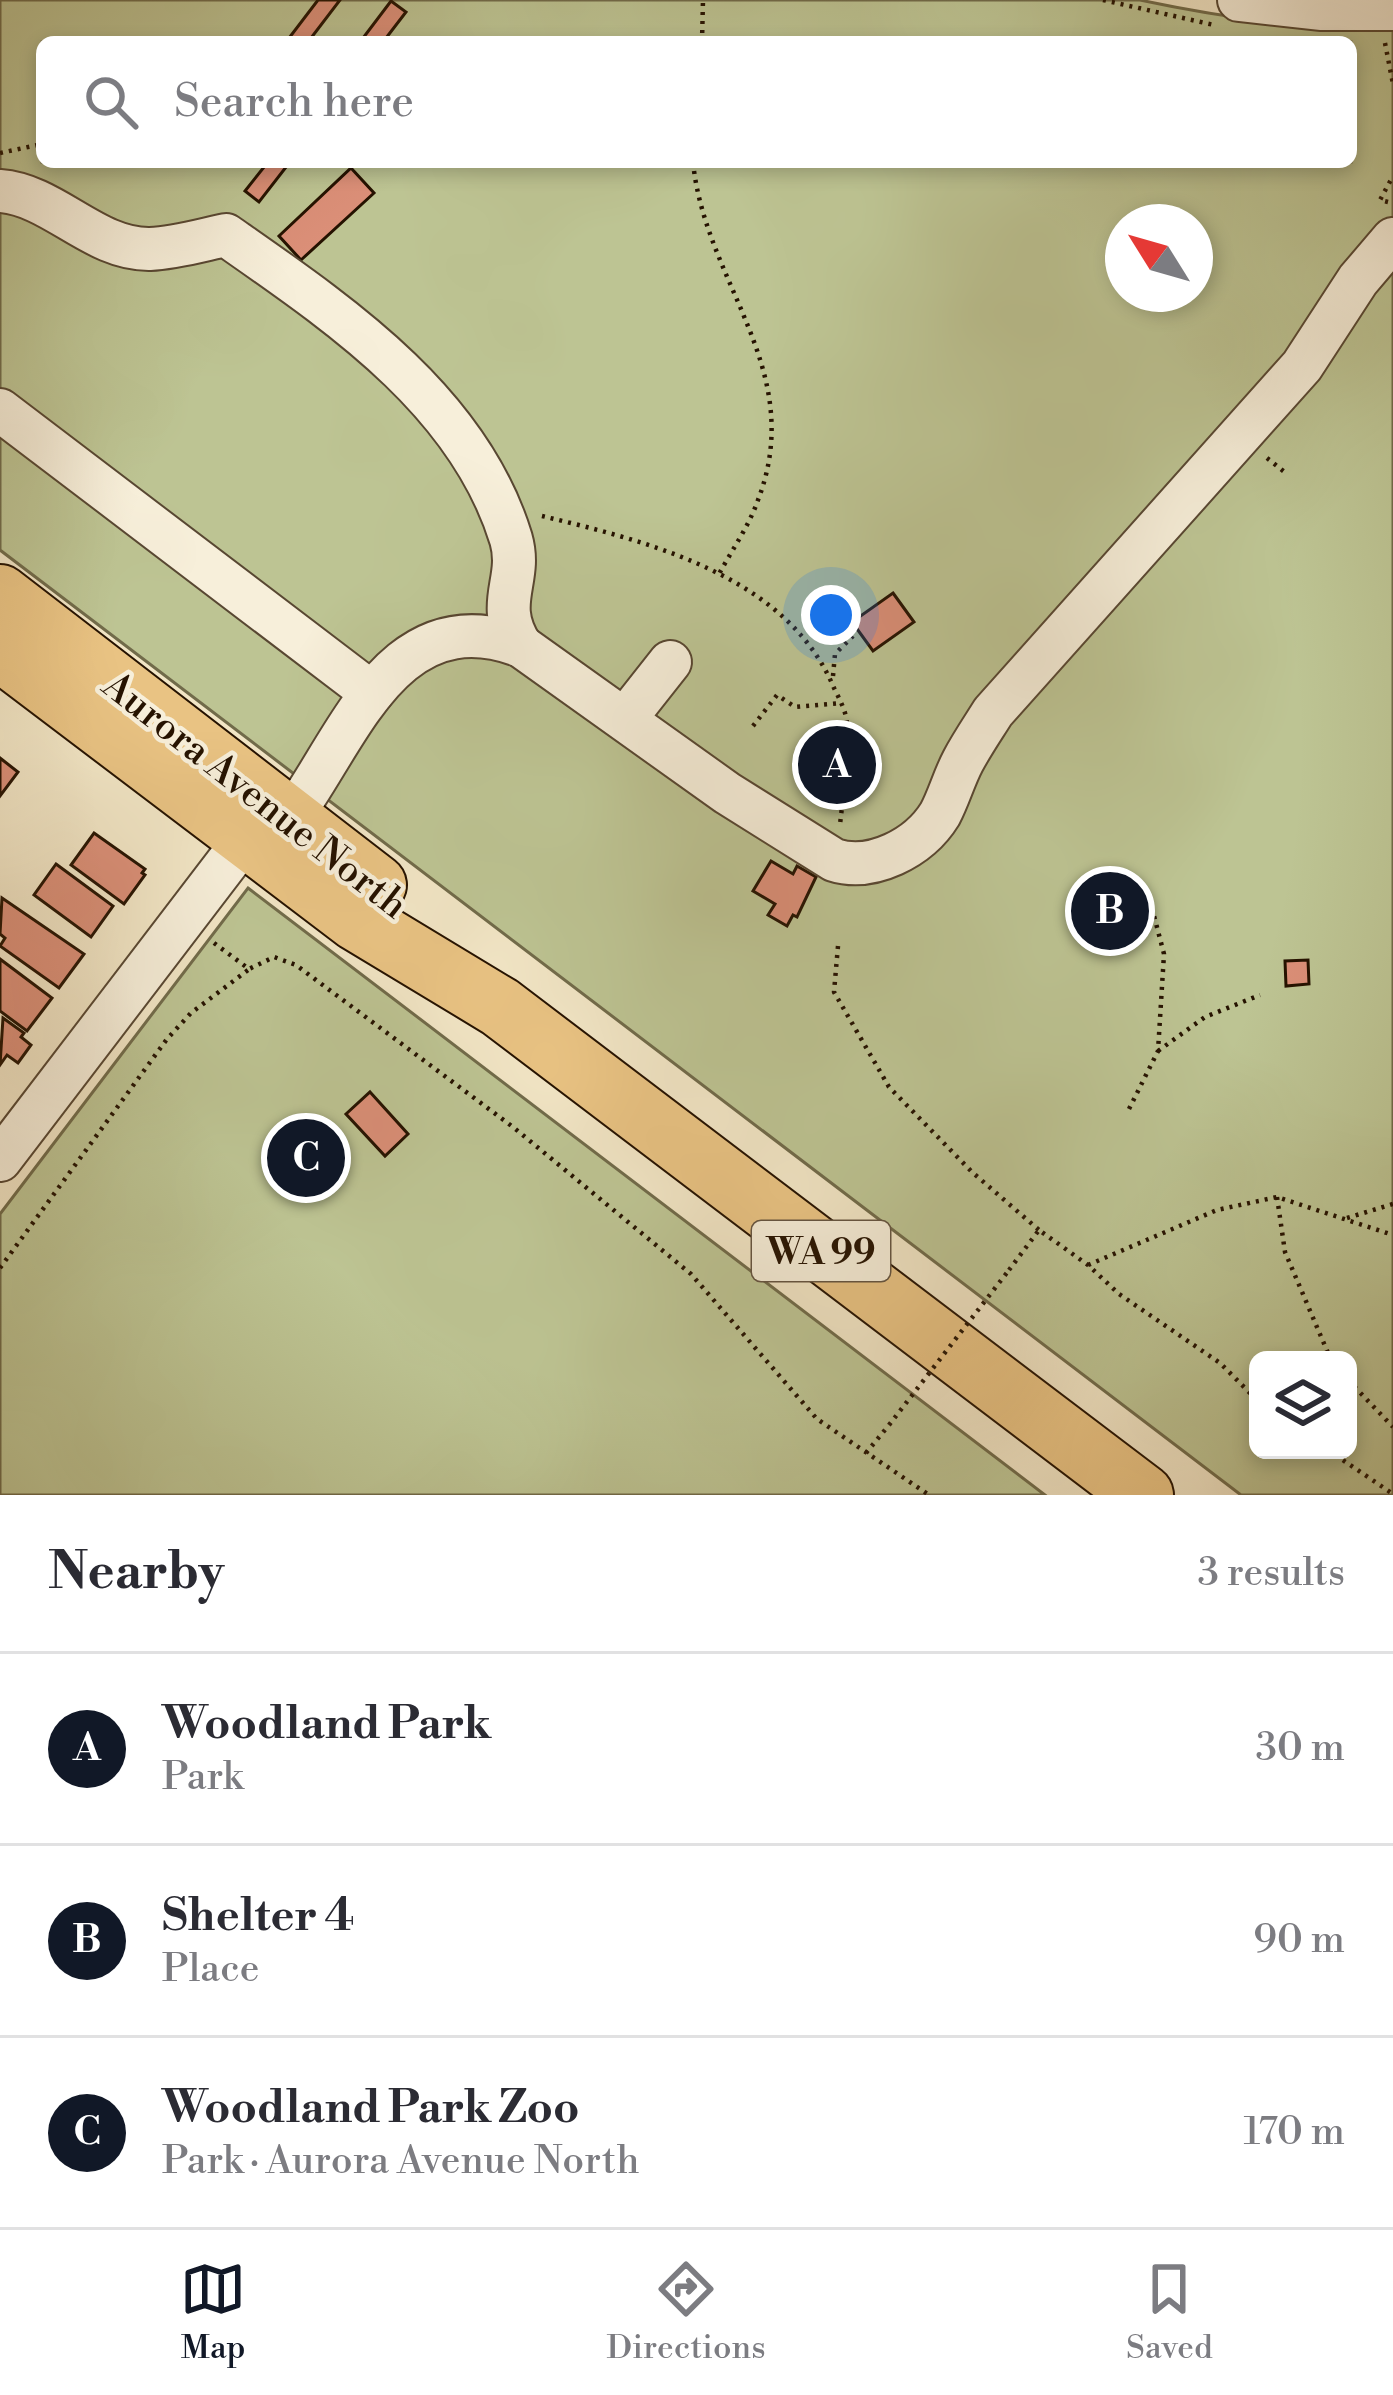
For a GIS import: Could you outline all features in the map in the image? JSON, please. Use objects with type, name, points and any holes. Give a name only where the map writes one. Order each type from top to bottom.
[{"type":"highway","name":"Aurora Avenue North","points":[[0,595],[268,827]]},
{"type":"highway","name":"Aurora Avenue North","points":[[0,650],[416,920],[500,1007],[1143,1495]]},
{"type":"street","points":[[1232,14],[1320,9],[1389,26]]},
{"type":"street","points":[[0,191],[25,193],[109,239],[148,249],[226,236],[411,378],[475,456],[512,542],[514,572],[506,610],[521,646]]},
{"type":"street","points":[[3,1150],[372,693],[398,664],[436,640],[455,634],[493,635],[521,646],[727,793],[834,860],[850,865],[879,861],[919,838],[939,815],[993,712],[1302,367],[1358,280],[1393,238]]},
{"type":"street","points":[[0,410],[372,693]]},
{"type":"street","points":[[625,719],[670,662]]},
{"type":"path","points":[[702,36],[704,0]]},
{"type":"path","points":[[1103,0],[1232,14]]},
{"type":"path","points":[[1389,26],[1393,84]]},
{"type":"path","points":[[0,153],[36,145]]},
{"type":"path","points":[[694,168],[705,228],[767,374],[770,411],[772,448],[758,501],[718,575]]},
{"type":"path","points":[[1393,176],[1380,200],[1393,204]]},
{"type":"path","points":[[498,508],[617,535],[696,562],[780,612],[809,640],[848,723],[834,860]]},
{"type":"path","points":[[832,682],[835,655],[853,636]]},
{"type":"path","points":[[753,726],[777,695],[795,707],[841,704]]},
{"type":"path","points":[[1129,1109],[1158,1051],[1164,954],[1153,912]]},
{"type":"path","points":[[204,935],[249,969]]},
{"type":"path","points":[[838,946],[834,992],[889,1087],[972,1172],[1039,1230],[1119,1294],[1220,1363],[1249,1392]]},
{"type":"path","points":[[0,1268],[167,1039],[191,1012],[249,969],[274,957],[296,965],[513,1127],[691,1274],[817,1419],[928,1495]]},
{"type":"path","points":[[1158,1051],[1205,1017],[1260,995]]},
{"type":"path","points":[[1088,1265],[1217,1210],[1277,1197],[1393,1234]]},
{"type":"path","points":[[1277,1197],[1285,1252],[1327,1351]]},
{"type":"path","points":[[1346,1219],[1393,1204]]},
{"type":"path","points":[[866,1454],[1039,1230]]},
{"type":"path","points":[[1357,1389],[1393,1426]]},
{"type":"path","points":[[1341,1459],[1393,1494]]},
{"type":"green space","points":[[0,0],[1140,0],[1266,21],[1393,30],[1393,1495],[1241,1495],[0,550]]},
{"type":"green space","points":[[248,888],[1045,1495],[0,1495],[0,1214]]},
{"type":"building","points":[[318,0],[340,0],[313,36],[291,36]]},
{"type":"building","points":[[391,1],[406,12],[388,36],[365,36]]},
{"type":"building","points":[[263,168],[285,168],[259,202],[245,191]]},
{"type":"building","points":[[351,168],[374,193],[301,260],[279,236]]},
{"type":"building","points":[[893,593],[914,622],[873,651],[852,622]]},
{"type":"building","points":[[0,758],[18,772],[0,796]]},
{"type":"building","points":[[94,833],[145,869],[124,904],[71,865]]},
{"type":"building","points":[[771,861],[793,874],[797,866],[816,877],[797,917],[793,915],[787,926],[768,915],[775,904],[753,891]]},
{"type":"building","points":[[56,864],[113,906],[91,937],[34,895]]},
{"type":"building","points":[[1094,895],[1130,901],[1126,927],[1089,921]]},
{"type":"building","points":[[2,898],[84,954],[59,988],[0,946],[5,938],[0,934]]},
{"type":"building","points":[[0,959],[52,998],[27,1031],[0,1011]]},
{"type":"building","points":[[1308,960],[1309,984],[1286,986],[1285,961]]},
{"type":"building","points":[[3,1018],[24,1033],[21,1037],[31,1045],[18,1063],[7,1055],[0,1065]]},
{"type":"building","points":[[370,1092],[408,1134],[385,1156],[346,1114]]},
{"type":"place","name":"Woodland Park","points":[[837,765]]},
{"type":"place","name":"Shelter 4","points":[[1110,911]]},
{"type":"place","name":"Woodland Park Zoo","points":[[306,1158]]}]
